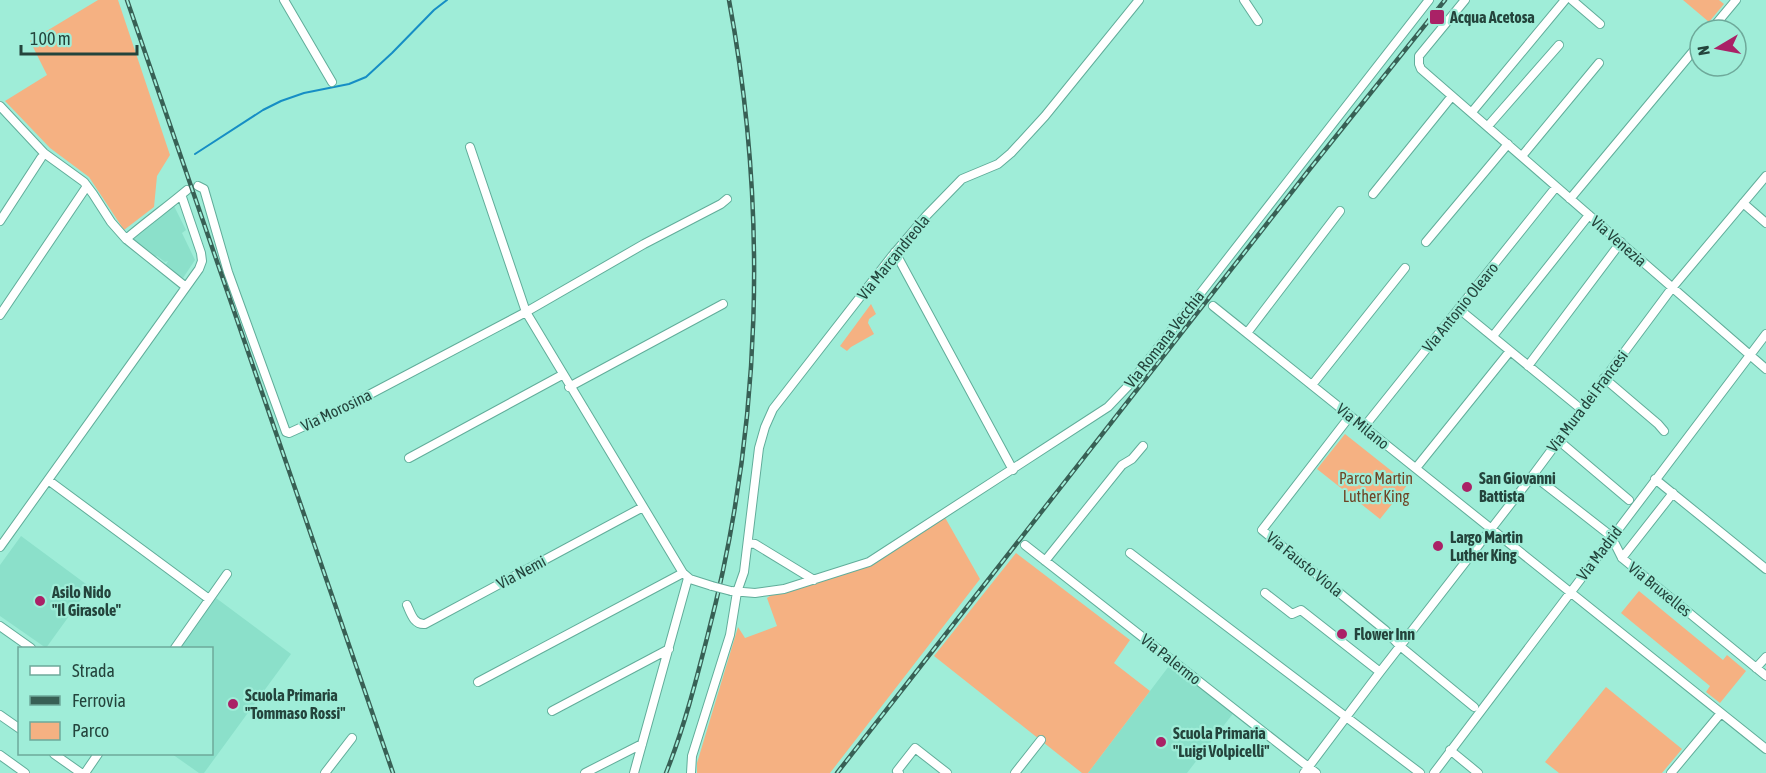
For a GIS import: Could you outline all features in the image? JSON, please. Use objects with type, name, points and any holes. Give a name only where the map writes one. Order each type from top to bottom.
[{"type":"street","points":[[284,0],[332,81]]},
{"type":"street","name":"Via Marcandreola","points":[[691,773],[692,756],[728,642],[734,592],[744,572],[759,452],[768,419],[782,396],[895,252],[956,183],[998,164],[1011,153],[1045,116],[1140,0]]},
{"type":"street","points":[[1244,0],[1258,21]]},
{"type":"street","name":"Via Romana Vecchia","points":[[734,592],[754,593],[784,589],[869,562],[1101,413],[1122,394],[1429,0]]},
{"type":"street","name":"Via Venezia","points":[[1465,0],[1423,52],[1418,60],[1421,69],[1766,369]]},
{"type":"street","points":[[1472,112],[1564,0]]},
{"type":"street","points":[[1572,0],[1600,24]]},
{"type":"street","points":[[1721,18],[1736,0]]},
{"type":"street","points":[[1488,126],[1559,45]]},
{"type":"street","points":[[1570,199],[1688,58]]},
{"type":"street","points":[[1522,156],[1599,63]]},
{"type":"street","points":[[1373,194],[1452,96]]},
{"type":"street","points":[[0,106],[44,153],[78,176],[126,239],[186,287]]},
{"type":"street","points":[[1426,242],[1508,144]]},
{"type":"street","points":[[470,147],[526,312],[569,387],[685,575],[734,592]]},
{"type":"street","points":[[0,221],[41,158]]},
{"type":"street","name":"Via Mura dei Francesi","points":[[1307,770],[1533,475],[1672,288],[1766,176]]},
{"type":"street","points":[[0,315],[87,186]]},
{"type":"street","name":"Via Morosina","points":[[198,186],[204,189],[231,283],[283,429],[287,433],[342,408],[526,312],[727,199]]},
{"type":"street","name":"Via Antonio Olearo","points":[[1364,427],[1556,187]]},
{"type":"street","points":[[0,547],[199,269],[202,258],[185,193],[126,239]]},
{"type":"street","points":[[1743,203],[1766,223]]},
{"type":"street","points":[[1247,333],[1340,211]]},
{"type":"street","points":[[1493,336],[1589,215]]},
{"type":"street","points":[[1528,366],[1621,242]]},
{"type":"street","points":[[895,252],[1013,470]]},
{"type":"street","points":[[1312,385],[1405,268]]},
{"type":"street","points":[[569,387],[723,304]]},
{"type":"street","name":"Via Milano","points":[[1213,306],[1766,749]]},
{"type":"street","points":[[1459,309],[1581,409]]},
{"type":"street","name":"Via Madrid","points":[[1434,773],[1766,334]]},
{"type":"street","points":[[1416,468],[1510,351]]},
{"type":"street","points":[[409,458],[562,375]]},
{"type":"street","points":[[1604,378],[1664,431]]},
{"type":"street","name":"Via Fausto Viola","points":[[1350,416],[1262,530],[1385,630],[1400,646]]},
{"type":"street","points":[[1558,440],[1629,500]]},
{"type":"street","points":[[1045,561],[1122,465],[1132,459],[1143,446]]},
{"type":"street","name":"Via Bruxelles","points":[[1533,475],[1611,536],[1622,558],[1766,676]]},
{"type":"street","points":[[1655,479],[1766,569]]},
{"type":"street","points":[[48,480],[209,599]]},
{"type":"street","name":"Via Madrid","points":[[1622,558],[1673,493]]},
{"type":"street","name":"Via Nemi","points":[[407,605],[416,622],[425,624],[643,507]]},
{"type":"street","points":[[748,543],[755,544],[814,580]]},
{"type":"street","name":"Via Palermo","points":[[1025,544],[1307,770],[1316,773]]},
{"type":"street","points":[[1130,554],[1420,773]]},
{"type":"street","points":[[744,572],[748,586],[754,593]]},
{"type":"street","points":[[176,647],[227,574]]},
{"type":"street","points":[[634,773],[669,649],[685,575]]},
{"type":"street","points":[[478,682],[685,575]]},
{"type":"street","points":[[1265,593],[1292,614],[1301,610],[1380,672]]},
{"type":"street","points":[[0,626],[30,647]]},
{"type":"street","points":[[1400,646],[1474,706]]},
{"type":"street","points":[[552,711],[669,649]]},
{"type":"street","points":[[1756,668],[1766,657]]},
{"type":"street","points":[[1671,773],[1721,714]]},
{"type":"street","points":[[0,715],[18,728]]},
{"type":"street","points":[[325,773],[352,738]]},
{"type":"street","points":[[1015,773],[1041,740]]},
{"type":"street","points":[[585,773],[642,744]]},
{"type":"street","points":[[899,773],[897,771],[915,748],[946,773]]},
{"type":"street","points":[[1450,750],[1478,773]]},
{"type":"street","points":[[0,755],[26,773]]},
{"type":"street","points":[[57,755],[83,773],[96,755]]},
{"type":"shaded area","points":[[173,204],[186,230],[182,233],[195,260],[183,278],[165,266],[168,261],[165,262],[157,256],[153,259],[132,240]]},
{"type":"shaded area","name":"Asilo Nido \"Il Girasole\"","points":[[21,536],[90,587],[47,647],[0,616],[0,565]]},
{"type":"shaded area","name":"Scuola Primaria \"Tommaso Rossi\"","points":[[216,598],[291,654],[204,773],[199,773],[173,755],[213,755],[213,647],[181,647]]},
{"type":"shaded area","name":"Scuola Primaria \"Luigi Volpicelli\"","points":[[1172,662],[1235,711],[1187,773],[1088,773]]},
{"type":"green space","points":[[98,0],[118,0],[170,155],[157,176],[154,207],[124,230],[89,177],[50,148],[5,101],[47,75],[30,41]]},
{"type":"green space","points":[[1683,0],[1719,0],[1724,4],[1712,18],[1704,18]]},
{"type":"green space","points":[[871,304],[876,314],[869,319],[868,323],[874,334],[847,351],[840,346]]},
{"type":"green space","name":"Parco Martin Luther King","points":[[1345,434],[1408,484],[1380,519],[1317,469]]},
{"type":"green space","points":[[943,514],[980,579],[830,773],[697,773],[697,763],[738,627],[745,638],[777,626],[767,598],[779,590],[869,562]]},
{"type":"green space","points":[[1016,553],[1130,640],[1114,663],[1150,691],[1088,773],[1082,773],[934,656]]},
{"type":"green space","points":[[1639,591],[1723,660],[1727,655],[1746,671],[1720,703],[1706,692],[1710,686],[1621,613]]},
{"type":"green space","points":[[1606,687],[1682,749],[1662,773],[1559,773],[1545,762]]},
{"type":"waterway","points":[[195,154],[281,101],[304,93],[349,84],[366,77],[447,0]]},
{"type":"railway","points":[[127,0],[393,773]]},
{"type":"railway","points":[[666,773],[694,687],[726,556],[740,477],[749,398],[754,238],[750,159],[742,79],[729,0]]},
{"type":"railway","points":[[837,773],[1445,0]]},
{"type":"place","name":"Acqua Acetosa","points":[[1437,17]]},
{"type":"place","name":"San Giovanni Battista","points":[[1467,487]]},
{"type":"place","name":"Largo Martin Luther King","points":[[1438,546]]},
{"type":"place","name":"Asilo Nido \"Il Girasole\"","points":[[40,601]]},
{"type":"place","name":"Flower Inn","points":[[1342,634]]},
{"type":"place","name":"Scuola Primaria \"Tommaso Rossi\"","points":[[233,704]]},
{"type":"place","name":"Scuola Primaria \"Luigi Volpicelli\"","points":[[1161,742]]}]
